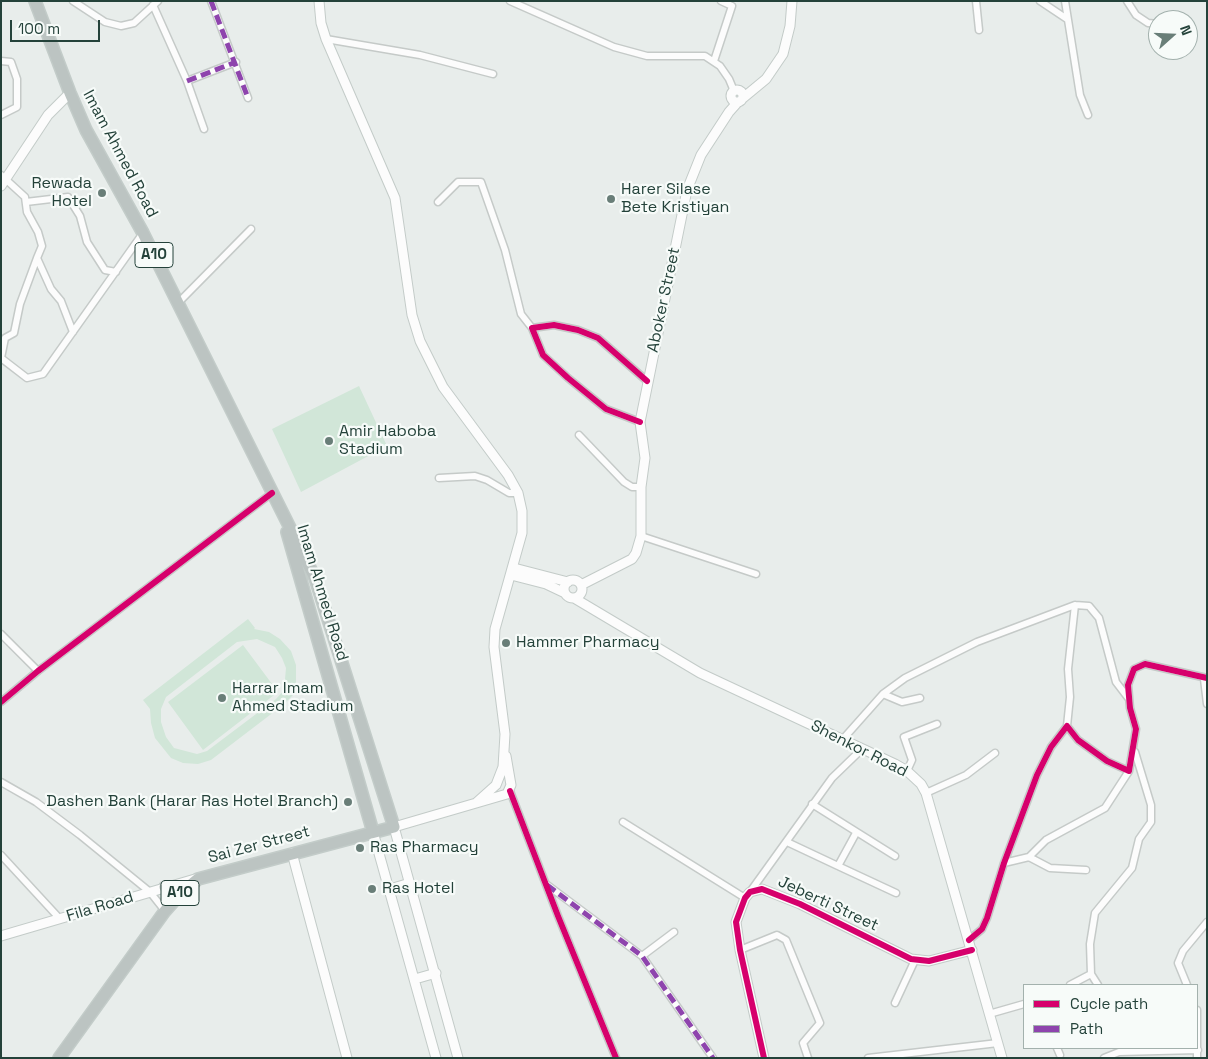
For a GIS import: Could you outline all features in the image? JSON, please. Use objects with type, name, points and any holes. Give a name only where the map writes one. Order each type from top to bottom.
[{"type":"highway","name":"Imam Ahmed Road","points":[[36,1],[70,93],[86,130],[143,234],[315,578],[394,827]]},
{"type":"highway","name":"Imam Ahmed Road","points":[[279,506],[373,832]]},
{"type":"highway","name":"A10","points":[[373,832],[394,827]]},
{"type":"highway","name":"Sai Zer Street","points":[[59,1058],[166,910],[174,900],[198,879],[373,832]]},
{"type":"highway","points":[[165,887],[174,900]]},
{"type":"main road","points":[[319,1],[321,23],[326,39],[395,198],[412,315],[420,341],[443,387],[496,457],[518,493],[522,511],[522,532],[512,572],[497,616],[494,647],[505,734],[501,777],[490,792],[477,802]]},
{"type":"main road","points":[[737,96],[753,91],[766,79],[783,54],[790,26],[792,1]]},
{"type":"main road","points":[[3,180],[48,115],[70,93]]},
{"type":"main road","name":"Aboker Street","points":[[579,592],[632,559],[641,536],[641,487],[645,458],[640,422],[687,190],[701,155],[729,112],[737,96]]},
{"type":"main road","points":[[512,572],[529,576],[568,582],[576,581],[579,592],[569,597],[565,593],[529,576],[517,554]]},
{"type":"main road","points":[[506,591],[529,576]]},
{"type":"main road","points":[[565,593],[564,587],[568,582]]},
{"type":"main road","name":"Shenkor Road","points":[[579,592],[597,610],[700,673],[843,739],[907,771],[926,793],[1002,1058]]},
{"type":"main road","points":[[458,1058],[394,827],[502,796],[510,791],[510,777],[504,750]]},
{"type":"main road","points":[[373,832],[436,1058]]},
{"type":"main road","points":[[292,853],[347,1058]]},
{"type":"main road","name":"Fila Road","points":[[1,936],[198,879]]},
{"type":"main road","points":[[390,889],[410,883]]},
{"type":"main road","name":"Jeberti Street","points":[[747,895],[762,888],[915,960],[929,961],[972,950]]},
{"type":"main road","points":[[747,895],[736,922],[740,950],[764,1058]]},
{"type":"main road","points":[[415,979],[436,973]]},
{"type":"street","points":[[73,1],[105,22],[121,26],[134,23],[155,3],[204,129]]},
{"type":"street","points":[[212,1],[248,98]]},
{"type":"street","points":[[510,1],[614,46],[647,56],[694,54],[705,56],[714,61],[729,79],[737,96]]},
{"type":"street","points":[[714,61],[733,4],[721,1]]},
{"type":"street","points":[[976,1],[979,30]]},
{"type":"street","points":[[1040,1],[1067,19]]},
{"type":"street","points":[[1065,1],[1080,96],[1088,115]]},
{"type":"street","points":[[1127,1],[1136,15],[1148,24]]},
{"type":"street","points":[[326,39],[420,55],[493,74]]},
{"type":"street","points":[[1,61],[11,62],[17,79],[17,107],[1,115]]},
{"type":"street","points":[[187,82],[236,62]]},
{"type":"street","points":[[3,180],[25,197],[27,212],[38,232],[42,246],[20,304],[14,333],[5,338],[1,358],[27,378],[44,374],[143,234]]},
{"type":"street","points":[[438,202],[458,182],[480,182],[505,250],[521,314],[532,328],[543,355],[568,378],[606,408],[640,422]]},
{"type":"street","points":[[26,202],[68,197],[80,216],[87,242],[105,270],[116,272]]},
{"type":"street","points":[[178,303],[251,229]]},
{"type":"street","points":[[37,258],[51,289],[62,300],[74,332]]},
{"type":"street","points":[[532,328],[554,325],[578,330],[598,338],[647,381]]},
{"type":"street","points":[[579,435],[624,482],[632,487],[641,487]]},
{"type":"street","points":[[439,478],[475,476],[487,480],[509,493],[518,493]]},
{"type":"street","points":[[1,702],[38,671],[272,493]]},
{"type":"street","points":[[641,536],[756,574]]},
{"type":"street","points":[[969,940],[982,929],[1037,775],[1050,747],[1067,726],[1070,697],[1068,669],[1075,606]]},
{"type":"street","points":[[843,739],[882,694],[926,666],[977,642],[1075,606],[1089,606],[1099,618],[1116,682],[1129,699]]},
{"type":"street","points":[[1,634],[38,671]]},
{"type":"street","points":[[1004,863],[1029,857],[1046,840],[1105,808],[1130,771],[1136,730],[1128,685],[1134,669],[1145,664],[1205,679],[1207,704]]},
{"type":"street","points":[[882,694],[902,702],[920,698]]},
{"type":"street","points":[[907,771],[912,760],[904,737],[937,724]]},
{"type":"street","points":[[1067,726],[1078,740],[1107,761],[1130,771]]},
{"type":"street","points":[[623,822],[747,895],[832,778],[862,749]]},
{"type":"street","points":[[1097,984],[1091,974],[1090,944],[1095,913],[1132,868],[1139,839],[1151,822],[1151,805],[1134,750]]},
{"type":"street","points":[[926,793],[966,775],[994,753]]},
{"type":"street","points":[[1,782],[36,802],[73,829],[150,892],[166,910]]},
{"type":"street","points":[[510,791],[616,1058]]},
{"type":"street","points":[[812,804],[895,856]]},
{"type":"street","points":[[838,866],[856,833]]},
{"type":"street","points":[[787,842],[896,893]]},
{"type":"street","points":[[1,855],[60,919]]},
{"type":"street","points":[[1029,857],[1050,868],[1086,870]]},
{"type":"street","points":[[545,883],[642,956],[713,1058]]},
{"type":"street","points":[[1187,984],[1178,963],[1183,951],[1207,922]]},
{"type":"street","points":[[642,956],[674,932]]},
{"type":"street","points":[[740,950],[777,935],[786,940],[820,1024],[803,1044],[808,1058]]},
{"type":"street","points":[[895,1003],[915,960]]},
{"type":"street","points":[[1072,984],[1091,974]]},
{"type":"street","points":[[989,1014],[1023,1004]]},
{"type":"street","points":[[868,1058],[998,1043]]},
{"type":"street","points":[[1057,1049],[1060,1055]]},
{"type":"street","points":[[1104,1058],[1119,1050],[1198,1050],[1197,1058]]},
{"type":"green space","points":[[359,386],[387,446],[301,492],[272,429]]},
{"type":"green space","points":[[248,619],[254,629],[269,632],[280,639],[291,651],[296,665],[296,682],[293,695],[283,705],[211,760],[198,764],[183,763],[171,758],[155,738],[150,709],[143,700]],"holes":[[[257,639],[275,647],[286,668],[284,690],[276,699],[207,751],[197,754],[174,748],[166,737],[161,722],[161,709],[166,697],[237,642]]]},
{"type":"green space","points":[[243,645],[278,692],[203,750],[168,702]]},
{"type":"marked path","points":[[211,1],[248,98]]},
{"type":"marked path","points":[[187,81],[236,62]]},
{"type":"marked path","points":[[547,885],[642,956],[713,1058]]},
{"type":"cycle path","points":[[640,422],[606,409],[568,378],[543,355],[532,328],[554,325],[578,330],[598,338],[647,381]]},
{"type":"cycle path","points":[[1,702],[38,671],[272,493]]},
{"type":"cycle path","points":[[969,940],[982,929],[1037,775],[1051,747],[1067,726],[1078,740],[1107,761],[1129,771],[1136,729],[1130,708],[1128,685],[1134,669],[1145,664],[1207,678]]},
{"type":"cycle path","points":[[510,791],[558,916],[616,1058]]},
{"type":"cycle path","points":[[764,1058],[740,950],[736,922],[745,898],[750,892],[762,889],[800,904],[911,959],[929,961],[972,950]]},
{"type":"place","name":"Rewada Hotel","points":[[102,193]]},
{"type":"place","name":"Harer Silase Bete Kristiyan","points":[[611,199]]},
{"type":"place","name":"Amir Haboba Stadium","points":[[329,441]]},
{"type":"place","name":"Hammer Pharmacy","points":[[506,643]]},
{"type":"place","name":"Harrar Imam Ahmed Stadium","points":[[222,698]]},
{"type":"place","name":"Dashen Bank (Harar Ras Hotel Branch)","points":[[348,802]]},
{"type":"place","name":"Ras Pharmacy","points":[[360,848]]},
{"type":"place","name":"Ras Hotel","points":[[372,889]]}]
